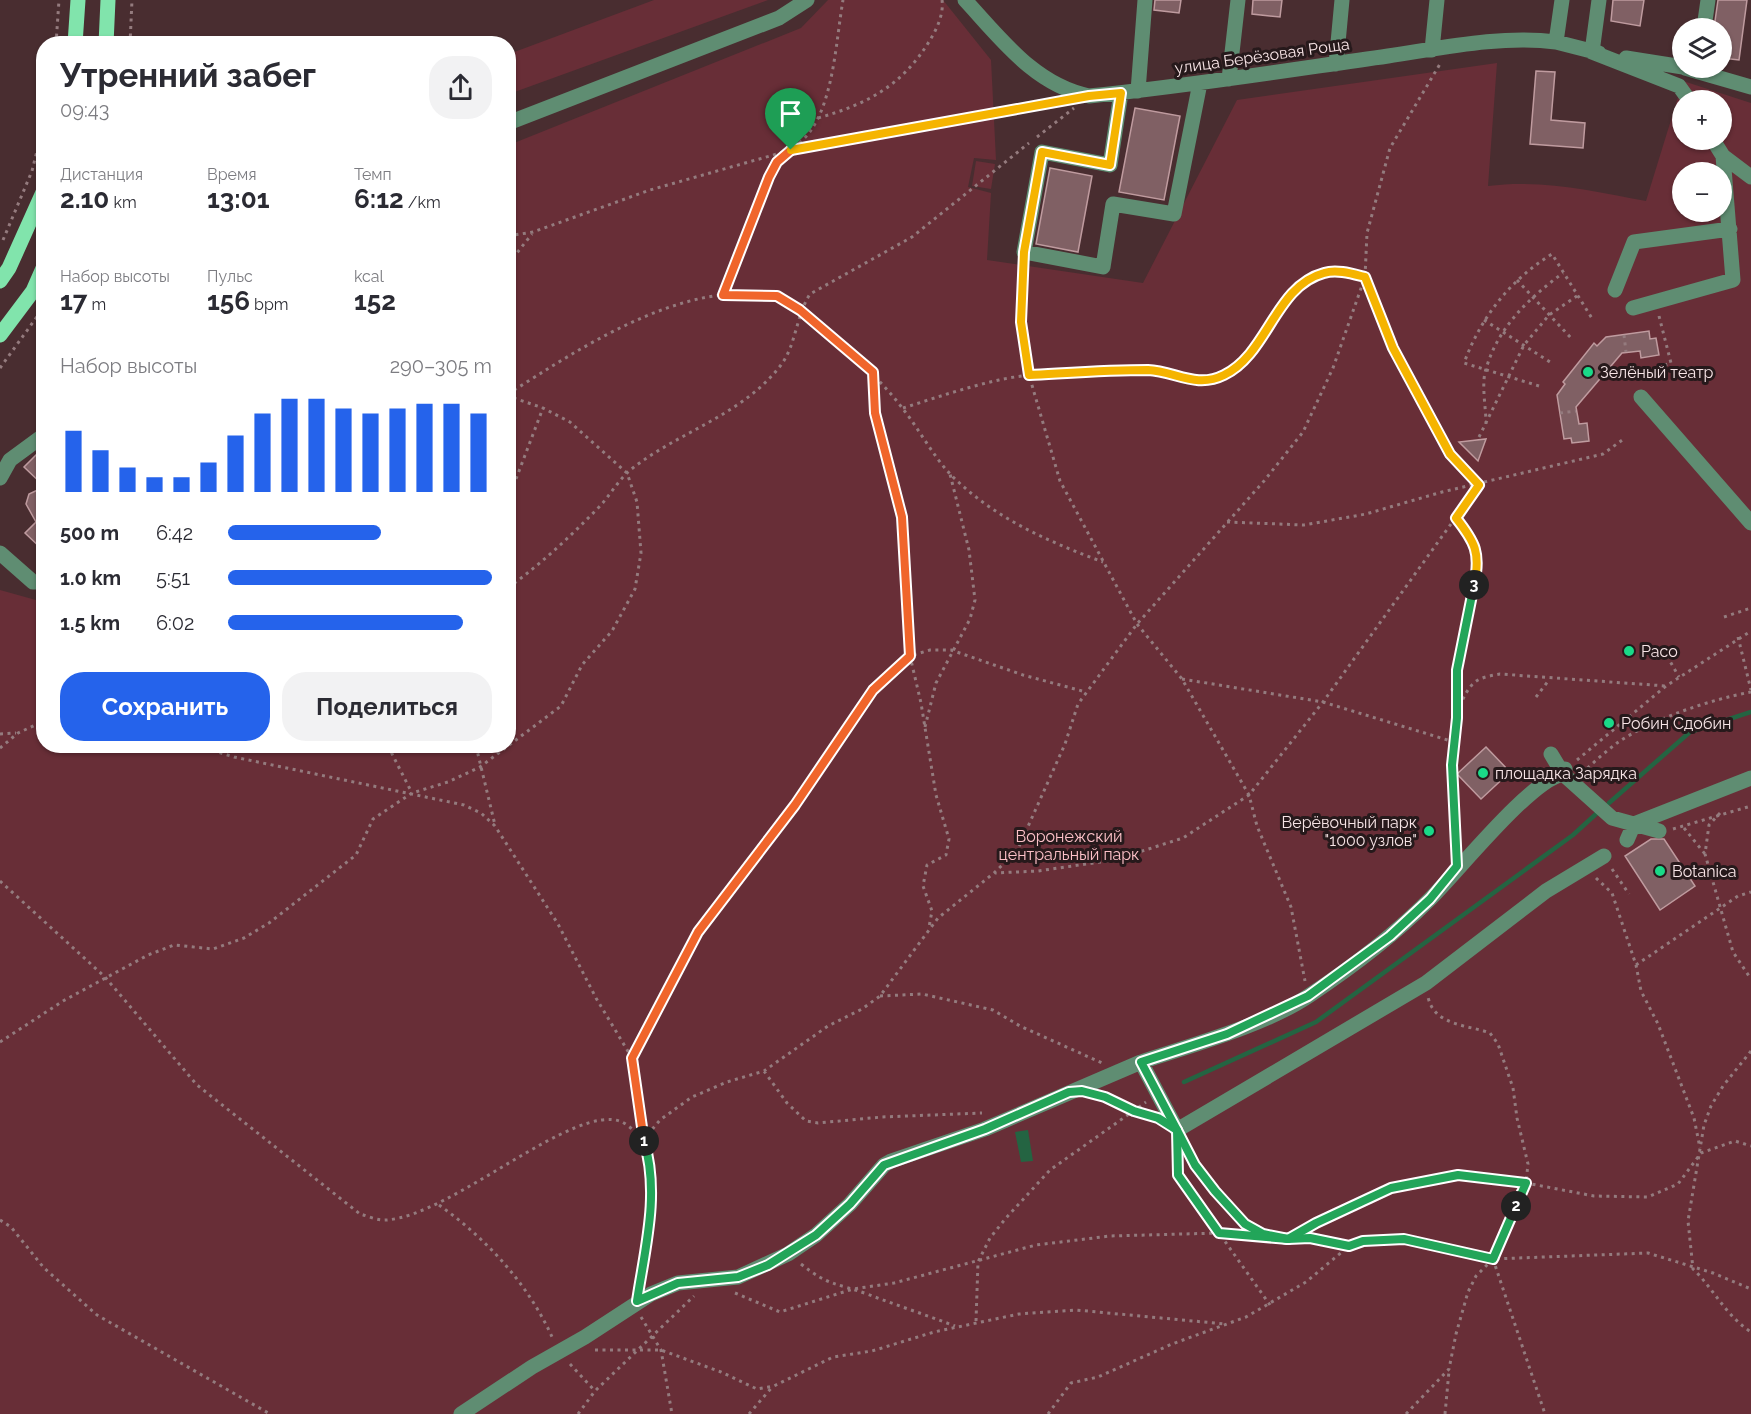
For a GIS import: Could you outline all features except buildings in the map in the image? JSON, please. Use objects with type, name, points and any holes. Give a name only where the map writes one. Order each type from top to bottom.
[{"type":"main road","points":[[76,36],[78,0]]},
{"type":"main road","points":[[106,36],[108,0]]},
{"type":"main road","points":[[0,281],[9,268],[36,208]]},
{"type":"main road","points":[[0,335],[36,284]]},
{"type":"street","points":[[516,120],[779,18],[807,0]]},
{"type":"street","name":"улица Берёзовая Роща","points":[[965,0],[1023,62],[1048,81],[1070,92],[1089,96],[1200,83],[1432,50],[1532,39],[1556,42],[1592,52]]},
{"type":"street","points":[[1138,91],[1145,0]]},
{"type":"street","points":[[1229,79],[1238,0]]},
{"type":"street","points":[[1336,64],[1342,0]]},
{"type":"street","points":[[1432,50],[1437,0]]},
{"type":"street","points":[[1556,42],[1562,0]]},
{"type":"street","points":[[1592,52],[1599,0]]},
{"type":"street","points":[[1705,18],[1708,0]]},
{"type":"street","points":[[1592,52],[1672,65]]},
{"type":"street","points":[[1592,52],[1679,86],[1682,90]]},
{"type":"street","points":[[1723,78],[1751,87]]},
{"type":"street","points":[[1121,93],[1110,165],[1042,152],[1024,252],[1103,267],[1113,204],[1174,214],[1200,83]]},
{"type":"street","points":[[1719,150],[1723,156],[1751,177]]},
{"type":"street","points":[[1633,308],[1733,280],[1723,156]]},
{"type":"street","points":[[1615,290],[1634,242],[1730,229]]},
{"type":"street","points":[[1641,397],[1751,523]]},
{"type":"street","points":[[0,478],[10,460],[36,441]]},
{"type":"street","points":[[0,553],[33,582],[36,582]]},
{"type":"street","points":[[1551,754],[1564,774],[1612,818],[1659,831]]},
{"type":"street","points":[[461,1414],[637,1301],[678,1283],[709,1282],[738,1277],[788,1254],[825,1227],[850,1204],[884,1165],[985,1129],[1141,1062],[1227,1034],[1308,996],[1390,936],[1430,899],[1457,866],[1564,774]]},
{"type":"street","points":[[1634,824],[1751,778]]},
{"type":"street","points":[[1632,840],[1634,824]]},
{"type":"street","points":[[1141,1062],[1177,1130],[1426,983],[1546,891],[1604,856]]},
{"type":"path","points":[[57,36],[59,0]]},
{"type":"path","points":[[130,36],[132,0]]},
{"type":"path","points":[[723,295],[777,162],[808,134],[818,118],[830,80],[843,0]]},
{"type":"path","points":[[818,118],[849,110],[891,86],[916,63],[934,34],[943,7],[942,0]]},
{"type":"path","points":[[644,1139],[660,1120],[692,1097],[727,1082],[764,1071],[828,1026],[862,1009],[880,996],[938,918],[994,873],[1017,851],[1065,744],[1077,704],[1137,624],[1264,481],[1303,432],[1333,368],[1365,277],[1367,233],[1390,148],[1451,48]]},
{"type":"path","points":[[516,235],[533,232],[650,190],[791,150],[1089,96]]},
{"type":"path","points":[[516,582],[547,559],[602,504],[627,473],[655,453],[719,418],[762,386],[782,363],[791,344],[800,310],[810,294],[912,237],[1089,96]]},
{"type":"path","points":[[0,247],[32,171],[36,155]]},
{"type":"path","points":[[516,254],[533,232]]},
{"type":"path","points":[[1024,252],[1021,322],[1029,375],[1060,481],[1137,624],[1182,679],[1249,795],[1257,825],[1291,907],[1308,996]]},
{"type":"path","points":[[1539,386],[1464,363],[1484,320],[1500,297],[1517,280],[1551,254],[1593,320]]},
{"type":"path","points":[[903,408],[999,380],[1029,375],[1151,370],[1181,379],[1202,381],[1224,375],[1241,363],[1295,290],[1310,279],[1326,272],[1365,277]]},
{"type":"path","points":[[1486,424],[1485,370],[1502,332],[1532,296],[1564,273]]},
{"type":"path","points":[[1365,277],[1393,348],[1445,445],[1450,454],[1479,485]]},
{"type":"path","points":[[1517,280],[1570,338]]},
{"type":"path","points":[[516,389],[600,336],[663,309],[723,295],[777,296],[800,310],[873,372],[903,408],[949,473],[1009,521],[1057,544],[1104,562]]},
{"type":"path","points":[[1479,436],[1524,345],[1549,315],[1578,295]]},
{"type":"path","points":[[1660,300],[1659,319],[1671,363],[1662,366]]},
{"type":"path","points":[[0,368],[36,318]]},
{"type":"path","points":[[1484,320],[1550,362]]},
{"type":"path","points":[[1624,335],[1626,352]]},
{"type":"path","points":[[873,372],[875,413],[902,517],[910,656],[936,795],[949,839],[946,855],[927,865],[923,886],[932,911],[929,930]]},
{"type":"path","points":[[516,397],[570,422],[627,473],[637,502],[641,553],[635,589],[612,631],[582,665],[561,706],[516,740]]},
{"type":"path","points":[[516,479],[543,408]]},
{"type":"path","points":[[1560,413],[1576,411]]},
{"type":"path","points":[[1227,522],[1304,525],[1366,514],[1603,454],[1625,438]]},
{"type":"path","points":[[924,729],[936,683],[951,650],[970,619],[975,600],[975,582],[949,473]]},
{"type":"path","points":[[994,873],[1038,871],[1114,860],[1183,838],[1249,795],[1323,702],[1479,485]]},
{"type":"path","points":[[1456,518],[1473,539],[1478,565],[1457,670],[1457,718],[1452,790],[1457,866]]},
{"type":"path","points":[[1724,617],[1751,608]]},
{"type":"path","points":[[1564,774],[1666,686],[1738,637],[1751,631]]},
{"type":"path","points":[[1564,774],[1618,742],[1668,718],[1751,691],[1738,637]]},
{"type":"path","points":[[632,1058],[698,932],[795,805],[873,690],[910,656],[930,650],[951,650],[1023,675],[1086,692]]},
{"type":"path","points":[[1667,656],[1679,677]]},
{"type":"path","points":[[1457,718],[1463,698],[1478,680],[1500,675],[1666,686]]},
{"type":"path","points":[[1182,679],[1323,702],[1454,742]]},
{"type":"path","points":[[1536,697],[1550,680]]},
{"type":"path","points":[[0,748],[18,733],[36,725]]},
{"type":"path","points":[[0,735],[18,733]]},
{"type":"path","points":[[221,753],[464,805],[481,813],[495,826],[558,924],[596,998],[632,1058],[644,1139],[650,1162],[652,1204],[637,1301],[643,1322],[661,1350],[672,1414]]},
{"type":"path","points":[[392,753],[412,793]]},
{"type":"path","points":[[477,753],[495,826]]},
{"type":"path","points":[[0,1042],[105,977],[174,945],[213,949],[244,938],[269,923],[356,855],[373,819],[412,793],[448,782],[480,767],[499,753]]},
{"type":"path","points":[[1659,831],[1684,828],[1720,813],[1751,806]]},
{"type":"path","points":[[1720,813],[1709,825],[1705,854],[1733,952],[1751,979]]},
{"type":"path","points":[[1684,828],[1705,854]]},
{"type":"path","points":[[1587,865],[1591,875],[1612,893],[1636,965],[1641,991],[1658,1024],[1694,1118],[1701,1153]]},
{"type":"path","points":[[0,881],[105,977],[197,1085],[360,1214],[384,1221],[408,1217],[439,1205],[556,1135],[594,1120],[621,1122],[644,1139]]},
{"type":"path","points":[[1636,965],[1719,909],[1751,892]]},
{"type":"path","points":[[1426,983],[1430,1004],[1442,1017],[1458,1026],[1490,1033],[1498,1044],[1513,1088],[1517,1119],[1528,1164],[1526,1183],[1493,1259],[1476,1276],[1468,1292],[1449,1369],[1445,1414]]},
{"type":"path","points":[[880,996],[922,994],[993,1010],[1020,1026],[1120,1072]]},
{"type":"path","points":[[1751,1051],[1711,1106],[1704,1125],[1688,1221],[1693,1269],[1703,1278],[1715,1298],[1751,1332]]},
{"type":"path","points":[[764,1071],[787,1103],[806,1121],[818,1123],[882,1117],[990,1113]]},
{"type":"path","points":[[976,1322],[978,1262],[990,1238],[1050,1170],[1157,1094]]},
{"type":"path","points":[[1097,1095],[1134,1111],[1158,1118],[1177,1130],[1202,1174],[1245,1224],[1263,1234],[1288,1239],[1316,1223],[1391,1188],[1458,1175],[1526,1183],[1594,1196],[1648,1197],[1678,1184],[1701,1153],[1735,1141],[1751,1146]]},
{"type":"path","points":[[1177,1130],[1178,1175],[1270,1305]]},
{"type":"path","points":[[439,1205],[461,1221],[507,1268],[539,1307],[559,1351],[596,1391]]},
{"type":"path","points":[[0,1220],[11,1227],[45,1268],[97,1315],[270,1414]]},
{"type":"path","points":[[578,1414],[596,1391],[709,1282],[780,1312],[853,1289],[894,1283],[1036,1245],[1110,1236],[1219,1233],[1288,1239],[1310,1238],[1349,1246]]},
{"type":"path","points":[[1048,1414],[1071,1383],[1098,1377],[1172,1344],[1226,1325],[1270,1305],[1306,1282],[1349,1246],[1363,1241],[1404,1239],[1493,1259],[1648,1253],[1693,1269],[1713,1273],[1751,1289]]},
{"type":"path","points":[[788,1254],[821,1280],[853,1289],[956,1327]]},
{"type":"path","points":[[1493,1259],[1545,1414]]},
{"type":"path","points":[[594,1350],[642,1348],[661,1350],[721,1372],[757,1389],[774,1386],[833,1357],[872,1351],[956,1327],[1019,1314],[1076,1310],[1226,1325]]},
{"type":"path","points":[[1406,1414],[1449,1369]]},
{"type":"path","points":[[749,1414],[774,1386]]},
{"type":"green space","points":[[654,0],[768,0],[516,91],[516,51]]},
{"type":"green space","name":"Воронежский центральный парк","points":[[828,0],[943,0],[991,60],[996,160],[974,158],[968,187],[991,193],[987,260],[1143,283],[1237,100],[1497,63],[1488,186],[1548,185],[1646,201],[1672,117],[1672,150],[1732,150],[1732,97],[1751,103],[1751,1414],[0,1414],[0,590],[36,600],[36,753],[516,753],[516,142],[801,28]]},
{"type":"green space","name":"Воронежский центральный парк","points":[[1683,81],[1711,90],[1680,90]]},
{"type":"green space","points":[[976,161],[995,164],[991,189],[972,186]]},
{"type":"shaded area","points":[[1028,1130],[1033,1161],[1021,1162],[1015,1132]]},
{"type":"waterway","points":[[1609,803],[1690,732],[1751,712]]},
{"type":"waterway","points":[[1184,1082],[1316,1022],[1573,835],[1596,814]]},
{"type":"place","name":"Зелёный театр","points":[[1588,372]]},
{"type":"place","name":"Paco","points":[[1629,651]]},
{"type":"place","name":"Робин Сдобин","points":[[1609,723]]},
{"type":"place","name":"площадка Зарядка","points":[[1483,773]]},
{"type":"place","name":"Верёвочный парк \"1000 узлов\"","points":[[1429,831]]},
{"type":"place","name":"Botanica","points":[[1660,871]]},
{"type":"route","points":[[791,150],[777,162],[769,177],[723,295],[777,296],[800,310],[873,372],[875,413],[902,517],[910,656],[873,690],[795,805],[698,932],[632,1058],[639,1090],[644,1139],[650,1162],[652,1204],[637,1301],[678,1283],[720,1281],[738,1277],[768,1265],[816,1235],[850,1204],[884,1165],[891,1161],[985,1129],[1069,1092],[1082,1091],[1105,1097],[1134,1111],[1158,1118],[1177,1130],[1195,1165],[1229,1208],[1245,1224],[1263,1234],[1288,1239],[1310,1238],[1349,1246],[1363,1241],[1404,1239],[1493,1259],[1526,1183],[1458,1175],[1391,1188],[1316,1223],[1288,1239],[1219,1233],[1178,1175],[1177,1130],[1141,1062],[1227,1034],[1308,996],[1390,936],[1430,899],[1457,866],[1452,790],[1457,718],[1457,670],[1478,565],[1473,539],[1456,518],[1479,485],[1450,454],[1393,348],[1365,277],[1342,272],[1326,272],[1310,279],[1295,290],[1241,363],[1224,375],[1202,381],[1181,379],[1151,370],[1029,375],[1021,322],[1024,252],[1042,152],[1110,165],[1121,93],[1089,96],[791,150]]}]
